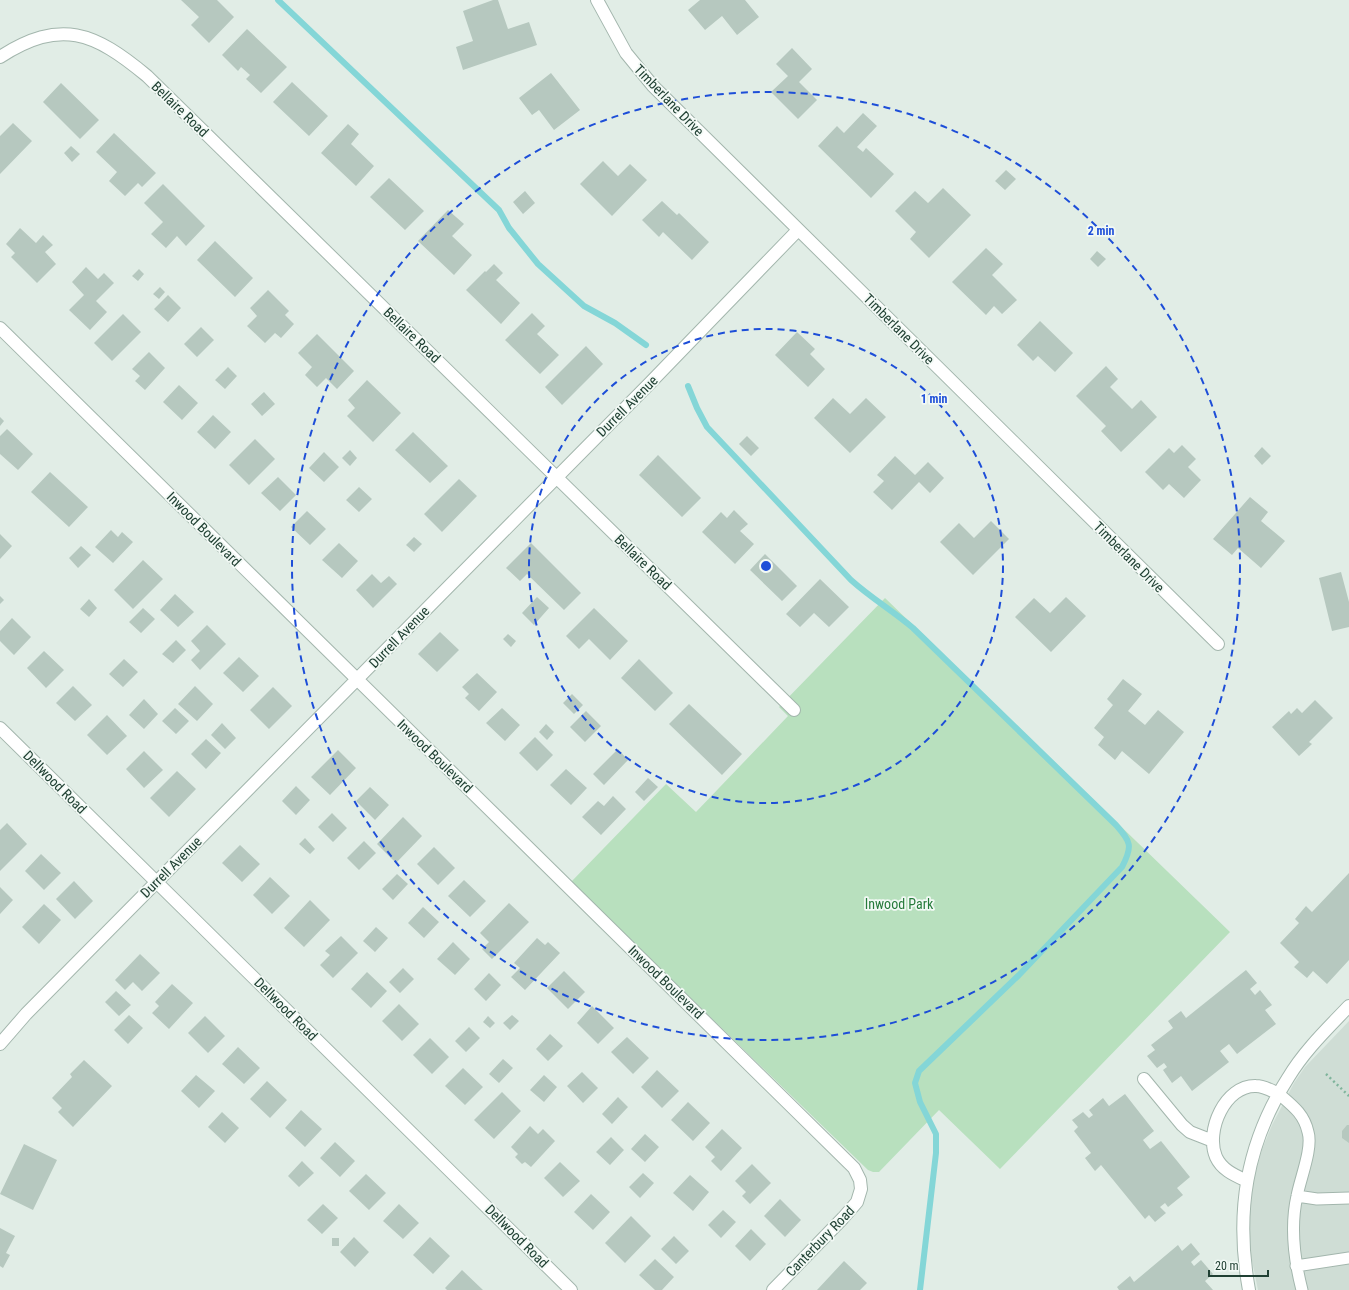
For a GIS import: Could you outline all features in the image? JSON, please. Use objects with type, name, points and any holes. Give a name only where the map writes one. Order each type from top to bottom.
[{"type":"street","name":"Timberlane Drive","points":[[597,0],[612,31],[642,75],[1218,644]]},
{"type":"street","name":"Bellaire Road","points":[[0,57],[18,46],[40,37],[65,34],[102,43],[125,58],[146,76],[794,710]]},
{"type":"street","name":"Durrell Avenue","points":[[0,1044],[26,1014],[798,230]]},
{"type":"street","name":"Inwood Boulevard","points":[[0,328],[846,1159],[857,1173],[860,1188]]},
{"type":"street","name":"Dellwood Road","points":[[0,728],[571,1290]]},
{"type":"street","points":[[1249,1290],[1243,1258],[1243,1210],[1250,1164],[1266,1119],[1288,1077],[1317,1040],[1349,1006]]},
{"type":"street","points":[[1144,1079],[1182,1125],[1190,1132],[1213,1141]]},
{"type":"street","points":[[1247,1181],[1231,1174],[1222,1166],[1216,1156],[1213,1141],[1213,1130],[1216,1117],[1223,1105],[1243,1088],[1251,1086],[1263,1087],[1279,1094]]},
{"type":"street","name":"Canterbury Road","points":[[773,1290],[852,1208],[857,1202],[860,1188]]},
{"type":"lane","points":[[1279,1094],[1297,1110],[1303,1118],[1309,1134],[1306,1161],[1297,1196],[1293,1232],[1296,1266],[1302,1290]]},
{"type":"lane","points":[[1297,1196],[1317,1199],[1349,1198]]},
{"type":"lane","points":[[1296,1266],[1349,1258]]},
{"type":"path","points":[[1326,1074],[1349,1096]]},
{"type":"shaded area","points":[[1349,1021],[1349,1290],[1258,1290],[1251,1256],[1249,1216],[1254,1178],[1261,1152],[1272,1125],[1294,1083],[1305,1067]]},
{"type":"green space","name":"Inwood Park","points":[[885,598],[1230,932],[1000,1169],[939,1110],[879,1172],[868,1170],[571,882],[666,784],[696,812],[788,716],[779,707]]},
{"type":"building","points":[[181,0],[217,0],[234,17],[209,43],[191,25],[199,17]]},
{"type":"building","points":[[493,0],[498,0],[508,29],[529,22],[537,45],[463,70],[456,47],[473,41],[463,11]]},
{"type":"building","points":[[700,0],[745,0],[759,17],[737,35],[722,16],[705,30],[688,10]]},
{"type":"building","points":[[247,29],[287,67],[261,93],[246,79],[250,75],[241,67],[238,71],[222,55]]},
{"type":"building","points":[[792,48],[812,69],[799,82],[817,100],[798,119],[771,92],[788,76],[776,64]]},
{"type":"building","points":[[551,73],[580,110],[554,130],[539,110],[532,115],[519,98]]},
{"type":"building","points":[[292,82],[328,116],[309,136],[273,102]]},
{"type":"building","points":[[61,83],[99,120],[80,139],[43,102]]},
{"type":"building","points":[[863,113],[877,126],[857,147],[863,152],[866,148],[894,174],[871,198],[818,146],[837,126],[844,133]]},
{"type":"building","points":[[13,123],[32,141],[0,174],[0,136]]},
{"type":"building","points":[[348,124],[359,134],[351,144],[374,166],[356,186],[321,153]]},
{"type":"building","points":[[114,133],[156,173],[142,187],[138,183],[125,196],[109,181],[117,172],[96,152]]},
{"type":"building","points":[[71,146],[80,154],[72,162],[64,153]]},
{"type":"building","points":[[603,161],[618,176],[630,164],[647,180],[612,216],[580,184]]},
{"type":"building","points":[[1006,170],[1016,179],[1005,190],[995,181]]},
{"type":"building","points":[[389,178],[424,211],[405,230],[370,197]]},
{"type":"building","points":[[163,184],[205,226],[186,246],[177,236],[166,248],[151,234],[163,222],[144,203]]},
{"type":"building","points":[[943,188],[971,215],[929,258],[910,239],[916,232],[895,211],[915,191],[928,203]]},
{"type":"building","points":[[525,191],[535,203],[523,214],[513,202]]},
{"type":"building","points":[[662,201],[677,215],[679,213],[709,242],[692,260],[663,232],[659,237],[642,220]]},
{"type":"building","points":[[448,210],[464,224],[452,236],[472,255],[454,275],[418,241]]},
{"type":"building","points":[[20,228],[36,243],[43,235],[53,245],[45,252],[56,264],[37,283],[11,257],[15,253],[6,244]]},
{"type":"building","points":[[215,241],[253,278],[235,297],[197,260]]},
{"type":"building","points":[[986,248],[1003,264],[992,275],[1017,300],[1002,314],[994,306],[986,315],[952,282]]},
{"type":"building","points":[[1097,251],[1106,259],[1098,267],[1090,259]]},
{"type":"building","points":[[494,264],[503,273],[496,280],[520,303],[501,324],[466,290]]},
{"type":"building","points":[[86,267],[98,279],[104,273],[114,283],[96,301],[107,312],[90,330],[69,310],[84,295],[72,282]]},
{"type":"building","points":[[139,269],[144,274],[138,281],[132,276]]},
{"type":"building","points":[[160,287],[165,292],[159,299],[153,294]]},
{"type":"building","points":[[268,290],[289,311],[285,315],[294,324],[281,338],[275,333],[265,343],[247,326],[257,316],[250,308]]},
{"type":"building","points":[[168,295],[181,308],[168,322],[154,309]]},
{"type":"building","points":[[532,313],[545,326],[537,334],[559,355],[540,374],[505,340]]},
{"type":"building","points":[[123,314],[141,332],[112,361],[94,343]]},
{"type":"building","points":[[1040,321],[1073,353],[1055,372],[1038,356],[1033,361],[1017,345]]},
{"type":"building","points":[[201,327],[214,340],[197,357],[184,344]]},
{"type":"building","points":[[797,332],[815,349],[810,354],[825,369],[808,387],[775,355]]},
{"type":"building","points":[[317,334],[354,371],[337,389],[326,378],[317,387],[305,375],[312,367],[298,353]]},
{"type":"building","points":[[586,346],[603,364],[562,405],[545,387]]},
{"type":"building","points":[[149,352],[165,368],[145,390],[135,381],[140,376],[132,369]]},
{"type":"building","points":[[1106,366],[1118,379],[1110,387],[1132,409],[1141,400],[1157,417],[1121,452],[1101,431],[1106,426],[1076,396]]},
{"type":"building","points":[[228,367],[237,376],[225,389],[215,380]]},
{"type":"building","points":[[367,380],[401,413],[373,442],[347,416],[355,408],[348,400]]},
{"type":"building","points":[[179,385],[198,403],[182,420],[163,402]]},
{"type":"building","points":[[264,392],[275,404],[262,416],[251,404]]},
{"type":"building","points":[[833,398],[850,414],[866,398],[886,417],[850,453],[814,418]]},
{"type":"building","points":[[213,415],[231,432],[215,449],[197,432]]},
{"type":"building","points":[[0,417],[4,421],[0,426]]},
{"type":"building","points":[[7,429],[33,454],[18,470],[0,454],[0,436]]},
{"type":"building","points":[[413,432],[448,466],[430,483],[395,450]]},
{"type":"building","points":[[747,436],[759,448],[751,456],[739,444]]},
{"type":"building","points":[[255,439],[275,459],[249,485],[229,465]]},
{"type":"building","points":[[1182,445],[1196,459],[1188,467],[1201,480],[1184,498],[1169,484],[1163,490],[1145,472],[1169,448],[1174,453]]},
{"type":"building","points":[[1262,447],[1271,456],[1262,465],[1254,456]]},
{"type":"building","points":[[350,450],[357,458],[350,466],[342,458]]},
{"type":"building","points":[[324,452],[339,467],[324,482],[309,468]]},
{"type":"building","points":[[658,455],[701,498],[682,517],[639,475]]},
{"type":"building","points":[[895,456],[915,475],[928,462],[944,478],[930,493],[919,482],[892,510],[873,492],[884,481],[877,475]]},
{"type":"building","points":[[50,472],[88,507],[69,527],[31,492]]},
{"type":"building","points":[[278,477],[296,495],[280,511],[261,493]]},
{"type":"building","points":[[459,479],[477,496],[442,532],[424,514]]},
{"type":"building","points":[[359,487],[372,499],[359,512],[346,500]]},
{"type":"building","points":[[1250,497],[1268,512],[1261,521],[1285,541],[1261,568],[1238,548],[1232,555],[1213,539]]},
{"type":"building","points":[[734,510],[748,524],[740,531],[754,544],[735,564],[702,532],[721,512],[727,518]]},
{"type":"building","points":[[307,511],[326,529],[310,545],[291,527]]},
{"type":"building","points":[[991,521],[1009,539],[973,575],[940,542],[959,523],[974,538]]},
{"type":"building","points":[[111,530],[118,537],[122,532],[133,542],[113,563],[95,547]]},
{"type":"building","points":[[0,534],[12,546],[0,559]]},
{"type":"building","points":[[414,537],[422,544],[414,552],[406,545]]},
{"type":"building","points":[[339,543],[358,561],[342,578],[322,560]]},
{"type":"building","points":[[531,543],[581,593],[564,610],[527,574],[520,581],[506,568]]},
{"type":"building","points":[[81,546],[91,555],[78,568],[69,558]]},
{"type":"building","points":[[765,554],[797,586],[782,601],[750,570]]},
{"type":"building","points":[[143,560],[163,579],[133,609],[114,590]]},
{"type":"building","points":[[1341,572],[1349,602],[1349,627],[1332,631],[1319,578]]},
{"type":"building","points":[[372,574],[381,583],[389,576],[397,584],[373,608],[356,590]]},
{"type":"building","points":[[820,579],[849,607],[829,627],[814,613],[800,627],[786,614]]},
{"type":"building","points":[[175,594],[194,612],[178,627],[160,610]]},
{"type":"building","points":[[0,596],[4,600],[0,604]]},
{"type":"building","points":[[537,597],[549,608],[534,625],[522,613]]},
{"type":"building","points":[[1066,597],[1086,616],[1051,652],[1015,617],[1034,598],[1050,613]]},
{"type":"building","points":[[89,599],[97,608],[89,617],[80,609]]},
{"type":"building","points":[[143,608],[155,619],[141,633],[129,622]]},
{"type":"building","points":[[594,608],[628,641],[610,660],[589,639],[579,649],[566,636]]},
{"type":"building","points":[[12,618],[31,637],[14,655],[0,641],[0,631]]},
{"type":"building","points":[[207,625],[226,644],[200,670],[191,660],[200,651],[191,641]]},
{"type":"building","points":[[440,632],[459,650],[437,672],[418,654]]},
{"type":"building","points":[[508,634],[516,641],[511,647],[503,639]]},
{"type":"building","points":[[176,640],[186,650],[173,663],[162,654]]},
{"type":"building","points":[[44,651],[64,670],[46,688],[27,668]]},
{"type":"building","points":[[239,657],[259,676],[243,692],[223,673]]},
{"type":"building","points":[[124,659],[138,672],[123,687],[109,674]]},
{"type":"building","points":[[639,659],[673,693],[655,711],[621,678]]},
{"type":"building","points":[[477,673],[497,692],[479,711],[465,698],[469,694],[462,687]]},
{"type":"building","points":[[1123,679],[1142,694],[1128,711],[1145,725],[1158,710],[1184,732],[1149,774],[1122,751],[1115,760],[1098,745],[1104,737],[1094,728],[1113,705],[1107,699]]},
{"type":"building","points":[[73,686],[92,705],[75,721],[56,703]]},
{"type":"building","points":[[195,686],[213,704],[197,721],[178,704]]},
{"type":"building","points":[[273,687],[292,706],[269,729],[250,710]]},
{"type":"building","points":[[572,694],[583,705],[574,714],[563,703]]},
{"type":"building","points":[[144,699],[158,714],[144,729],[129,715]]},
{"type":"building","points":[[1315,700],[1333,718],[1309,742],[1312,744],[1299,756],[1272,727],[1289,711],[1291,714],[1297,708],[1302,713]]},
{"type":"building","points":[[689,704],[742,754],[722,775],[669,724]]},
{"type":"building","points":[[175,708],[189,721],[176,734],[162,721]]},
{"type":"building","points":[[502,708],[520,725],[505,741],[486,723]]},
{"type":"building","points":[[586,711],[601,726],[585,742],[570,727]]},
{"type":"building","points":[[107,715],[127,736],[107,755],[87,735]]},
{"type":"building","points":[[222,723],[236,738],[225,749],[211,735]]},
{"type":"building","points":[[546,724],[554,732],[547,740],[539,732]]},
{"type":"building","points":[[535,737],[553,755],[537,771],[519,753]]},
{"type":"building","points":[[206,739],[221,753],[206,769],[191,754]]},
{"type":"building","points":[[618,749],[628,760],[604,785],[593,774]]},
{"type":"building","points":[[338,750],[356,768],[330,795],[311,777]]},
{"type":"building","points":[[144,751],[163,770],[144,788],[126,769]]},
{"type":"building","points":[[566,769],[587,788],[571,805],[550,785]]},
{"type":"building","points":[[177,771],[196,789],[169,817],[150,798]]},
{"type":"building","points":[[648,778],[658,787],[644,801],[635,792]]},
{"type":"building","points":[[296,786],[310,800],[296,815],[282,801]]},
{"type":"building","points":[[370,787],[389,805],[375,820],[356,801]]},
{"type":"building","points":[[613,796],[626,809],[601,835],[582,817],[598,801],[604,806]]},
{"type":"building","points":[[332,813],[347,828],[333,842],[318,827]]},
{"type":"building","points":[[403,817],[422,836],[396,863],[377,844]]},
{"type":"building","points":[[7,823],[27,844],[0,871],[0,830]]},
{"type":"building","points":[[305,838],[315,849],[310,854],[299,844]]},
{"type":"building","points":[[364,841],[376,853],[359,870],[347,858]]},
{"type":"building","points":[[240,845],[260,864],[242,882],[222,863]]},
{"type":"building","points":[[434,847],[455,868],[438,885],[417,864]]},
{"type":"building","points":[[41,854],[61,873],[44,890],[25,871]]},
{"type":"building","points":[[1349,873],[1349,960],[1327,984],[1313,971],[1307,978],[1294,967],[1299,962],[1280,943],[1299,923],[1295,919],[1306,906],[1312,912]]},
{"type":"building","points":[[397,874],[408,884],[393,900],[382,889]]},
{"type":"building","points":[[270,877],[290,896],[272,914],[253,895]]},
{"type":"building","points":[[464,880],[486,901],[470,917],[448,896]]},
{"type":"building","points":[[74,881],[93,901],[75,919],[56,899]]},
{"type":"building","points":[[0,887],[13,900],[0,914]]},
{"type":"building","points":[[310,900],[330,920],[304,947],[284,928]]},
{"type":"building","points":[[509,903],[529,922],[492,959],[482,949],[489,942],[480,933]]},
{"type":"building","points":[[44,904],[61,920],[39,944],[22,927]]},
{"type":"building","points":[[423,907],[439,922],[424,938],[408,923]]},
{"type":"building","points":[[376,927],[388,938],[375,952],[363,941]]},
{"type":"building","points":[[341,936],[358,953],[333,978],[320,965],[330,955],[325,951]]},
{"type":"building","points":[[537,938],[545,945],[548,942],[560,953],[525,990],[511,977],[520,968],[514,963]]},
{"type":"building","points":[[453,942],[470,959],[455,975],[437,959]]},
{"type":"building","points":[[140,954],[160,973],[142,991],[133,982],[125,990],[115,980]]},
{"type":"building","points":[[403,968],[414,979],[400,993],[389,982]]},
{"type":"building","points":[[1246,970],[1257,983],[1250,989],[1255,995],[1260,990],[1272,1005],[1265,1010],[1276,1024],[1237,1054],[1229,1044],[1220,1051],[1229,1062],[1192,1091],[1181,1076],[1172,1083],[1163,1070],[1167,1067],[1164,1063],[1157,1068],[1147,1056],[1155,1050],[1151,1045],[1173,1028],[1168,1021],[1181,1011],[1186,1018]]},
{"type":"building","points":[[564,971],[585,992],[568,1009],[547,988]]},
{"type":"building","points":[[367,972],[387,991],[371,1008],[351,989]]},
{"type":"building","points":[[489,973],[501,985],[486,1001],[474,989]]},
{"type":"building","points":[[172,984],[193,1003],[169,1029],[152,1013],[159,1006],[155,1002]]},
{"type":"building","points":[[116,991],[131,1005],[119,1016],[105,1002]]},
{"type":"building","points":[[399,1004],[419,1024],[402,1041],[382,1021]]},
{"type":"building","points":[[592,1006],[614,1028],[598,1044],[577,1023]]},
{"type":"building","points":[[129,1015],[143,1028],[128,1044],[114,1030]]},
{"type":"building","points":[[512,1015],[519,1021],[510,1030],[503,1023]]},
{"type":"building","points":[[205,1016],[225,1036],[208,1053],[188,1033]]},
{"type":"building","points":[[488,1016],[495,1023],[490,1028],[483,1022]]},
{"type":"building","points":[[469,1027],[480,1038],[466,1052],[455,1041]]},
{"type":"building","points":[[550,1034],[563,1046],[548,1061],[536,1049]]},
{"type":"building","points":[[627,1037],[649,1058],[633,1074],[611,1052]]},
{"type":"building","points":[[430,1038],[449,1057],[432,1074],[413,1055]]},
{"type":"building","points":[[238,1047],[260,1068],[244,1084],[222,1064]]},
{"type":"building","points":[[503,1059],[513,1068],[499,1083],[489,1074]]},
{"type":"building","points":[[84,1060],[112,1086],[73,1127],[58,1112],[62,1108],[52,1098],[72,1077],[70,1074]]},
{"type":"building","points":[[463,1068],[483,1087],[465,1105],[445,1086]]},
{"type":"building","points":[[657,1070],[679,1091],[662,1108],[641,1087]]},
{"type":"building","points":[[582,1072],[598,1088],[583,1103],[567,1086]]},
{"type":"building","points":[[196,1075],[215,1091],[199,1108],[181,1091]]},
{"type":"building","points":[[544,1075],[557,1087],[544,1102],[530,1090]]},
{"type":"building","points":[[267,1081],[287,1100],[270,1118],[250,1099]]},
{"type":"building","points":[[502,1092],[521,1111],[494,1139],[474,1120]]},
{"type":"building","points":[[1125,1094],[1154,1131],[1143,1140],[1150,1149],[1161,1141],[1190,1177],[1177,1188],[1183,1195],[1168,1207],[1165,1203],[1160,1207],[1166,1213],[1155,1222],[1149,1215],[1145,1219],[1101,1165],[1095,1171],[1085,1158],[1091,1153],[1074,1131],[1078,1127],[1072,1120],[1083,1112],[1089,1118],[1093,1115],[1089,1110],[1103,1098],[1109,1106]]},
{"type":"building","points":[[618,1097],[628,1107],[612,1124],[602,1114]]},
{"type":"building","points":[[688,1102],[710,1123],[693,1141],[671,1120]]},
{"type":"building","points":[[301,1110],[322,1129],[305,1147],[285,1128]]},
{"type":"building","points":[[222,1112],[239,1128],[225,1143],[208,1127]]},
{"type":"building","points":[[1347,1125],[1349,1125],[1349,1143],[1342,1138],[1342,1131]]},
{"type":"building","points":[[530,1126],[538,1134],[543,1129],[555,1141],[531,1167],[525,1162],[522,1164],[515,1157],[518,1154],[511,1147]]},
{"type":"building","points":[[722,1129],[742,1148],[721,1171],[711,1161],[715,1157],[705,1147]]},
{"type":"building","points":[[645,1134],[659,1147],[645,1162],[631,1149]]},
{"type":"building","points":[[611,1137],[624,1150],[610,1165],[596,1152]]},
{"type":"building","points":[[335,1142],[355,1161],[340,1177],[320,1158]]},
{"type":"building","points":[[24,1144],[57,1160],[33,1210],[0,1194]]},
{"type":"building","points":[[302,1161],[314,1173],[299,1187],[288,1176]]},
{"type":"building","points":[[560,1162],[580,1181],[563,1197],[544,1178]]},
{"type":"building","points":[[752,1164],[771,1183],[750,1204],[742,1196],[746,1192],[735,1181]]},
{"type":"building","points":[[643,1173],[654,1183],[640,1198],[629,1187]]},
{"type":"building","points":[[366,1174],[386,1193],[369,1210],[349,1191]]},
{"type":"building","points":[[690,1175],[709,1192],[693,1211],[673,1193]]},
{"type":"building","points":[[591,1194],[610,1212],[593,1230],[574,1212]]},
{"type":"building","points":[[780,1199],[801,1220],[785,1237],[764,1216]]},
{"type":"building","points":[[323,1204],[338,1218],[322,1234],[307,1220]]},
{"type":"building","points":[[399,1204],[419,1223],[403,1239],[383,1221]]},
{"type":"building","points":[[723,1210],[736,1222],[721,1238],[708,1225]]},
{"type":"building","points":[[631,1216],[651,1236],[625,1263],[605,1243]]},
{"type":"building","points":[[0,1228],[15,1236],[6,1253],[10,1255],[3,1268],[0,1266]]},
{"type":"building","points":[[751,1229],[766,1244],[750,1261],[735,1246]]},
{"type":"building","points":[[674,1236],[689,1251],[676,1264],[661,1249]]},
{"type":"building","points":[[354,1237],[369,1252],[355,1267],[340,1252]]},
{"type":"building","points":[[430,1237],[450,1256],[433,1274],[413,1255]]},
{"type":"building","points":[[332,1238],[339,1238],[339,1246],[332,1246]]},
{"type":"building","points":[[1191,1243],[1200,1254],[1191,1262],[1194,1266],[1201,1260],[1213,1274],[1205,1281],[1213,1290],[1119,1290],[1117,1287],[1130,1276],[1134,1282],[1178,1245],[1182,1251]]},
{"type":"building","points":[[655,1259],[674,1277],[662,1290],[655,1290],[639,1275]]},
{"type":"building","points":[[844,1261],[867,1283],[860,1290],[817,1290]]},
{"type":"building","points":[[462,1270],[483,1290],[447,1290],[445,1288]]},
{"type":"waterway","points":[[278,0],[499,210],[509,228],[538,264],[584,306],[615,323],[646,345]]},
{"type":"waterway","points":[[688,386],[707,427],[851,580],[913,628],[1116,825],[1125,836],[1129,844],[1128,854],[1122,867],[1019,975],[919,1071],[915,1083],[920,1102],[936,1134],[936,1153],[920,1290]]}]
